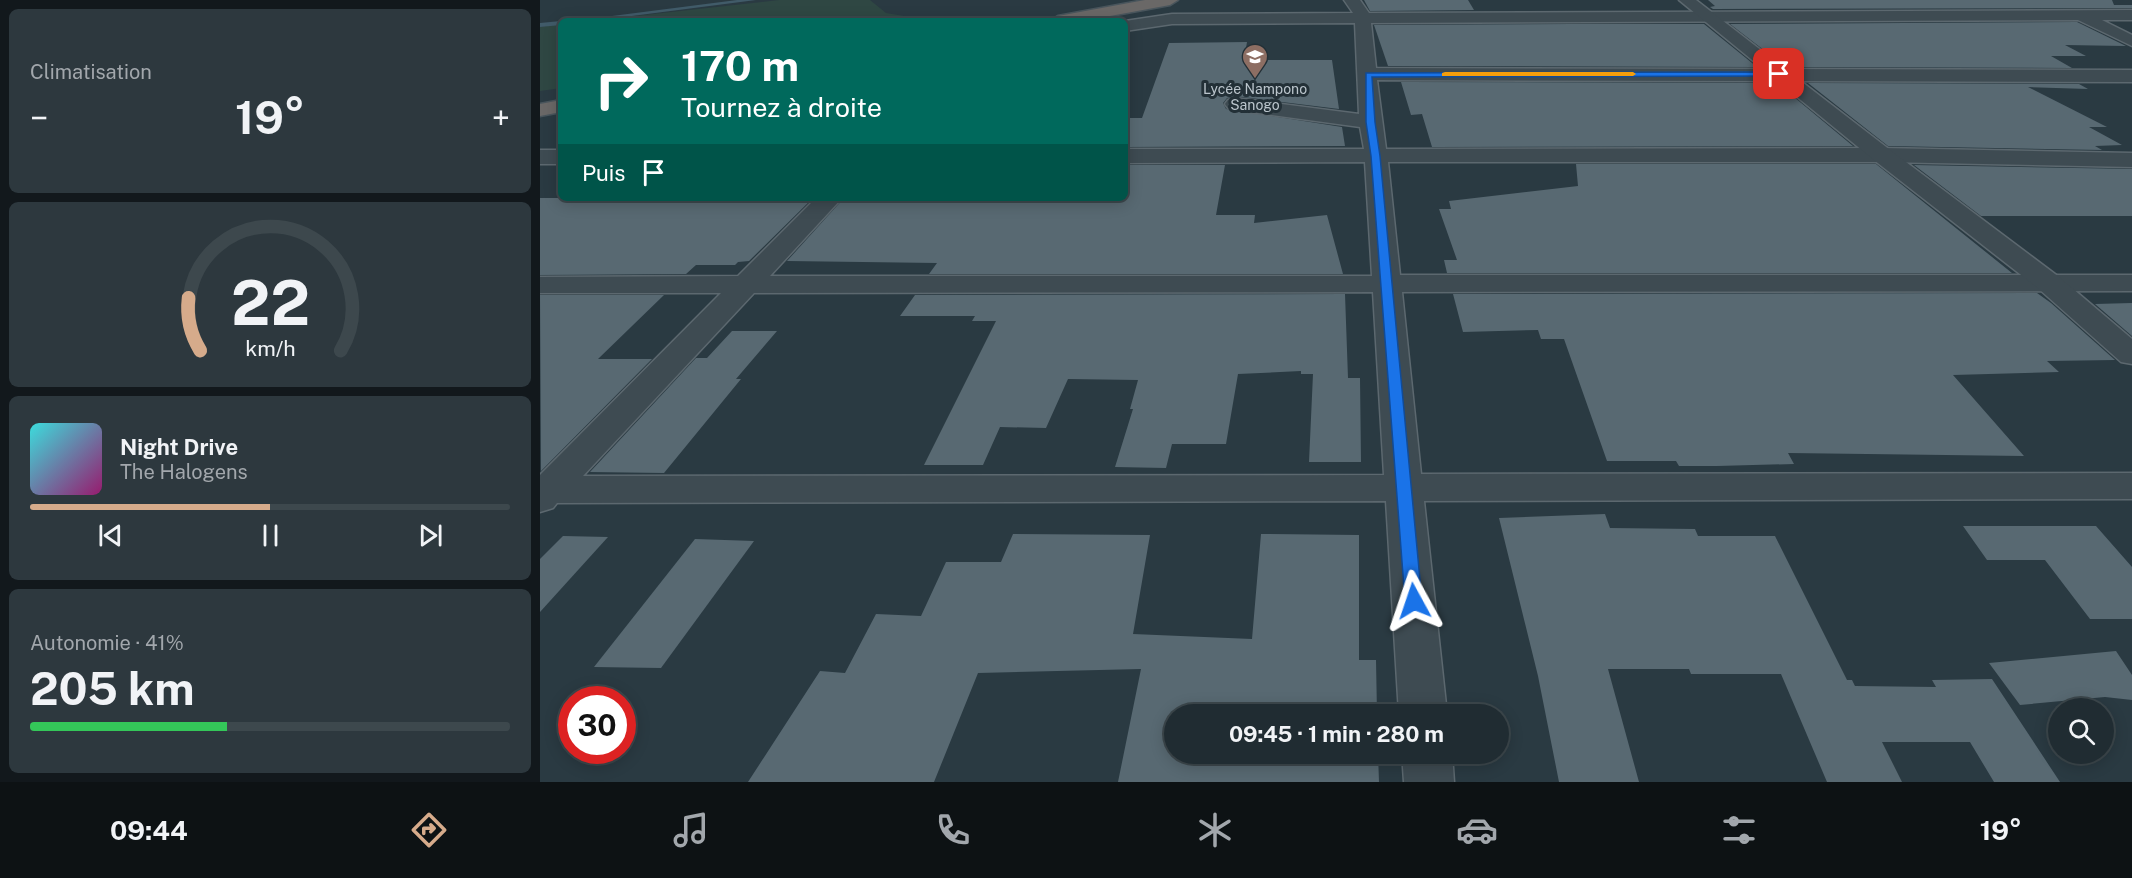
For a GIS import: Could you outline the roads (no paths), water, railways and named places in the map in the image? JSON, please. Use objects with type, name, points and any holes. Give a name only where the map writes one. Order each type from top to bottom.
[{"type":"highway","points":[[1074,18],[1170,0]]},
{"type":"highway","points":[[540,110],[558,107]]},
{"type":"street","points":[[1686,0],[2049,283],[2132,355]]},
{"type":"street","points":[[2076,8],[2132,41]]},
{"type":"street","points":[[1128,26],[1172,19],[1358,9],[1708,17],[2076,8],[2132,15]]},
{"type":"street","points":[[1358,9],[1368,75],[1370,122],[1376,156],[1423,704]]},
{"type":"street","points":[[1368,75],[2132,76]]},
{"type":"street","points":[[1235,104],[1370,122]]},
{"type":"street","points":[[1128,156],[1882,155],[2132,160]]},
{"type":"street","points":[[540,157],[558,157]]},
{"type":"street","points":[[543,493],[827,201]]},
{"type":"street","points":[[540,285],[2132,283]]},
{"type":"street","points":[[543,493],[2132,486]]},
{"type":"street","points":[[1428,764],[1429,782]]},
{"type":"waterway","points":[[601,18],[753,0]]},
{"type":"waterway","points":[[540,25],[558,23]]},
{"type":"place","name":"Lycée Nampono Sanogo","points":[[1255,80]]}]
